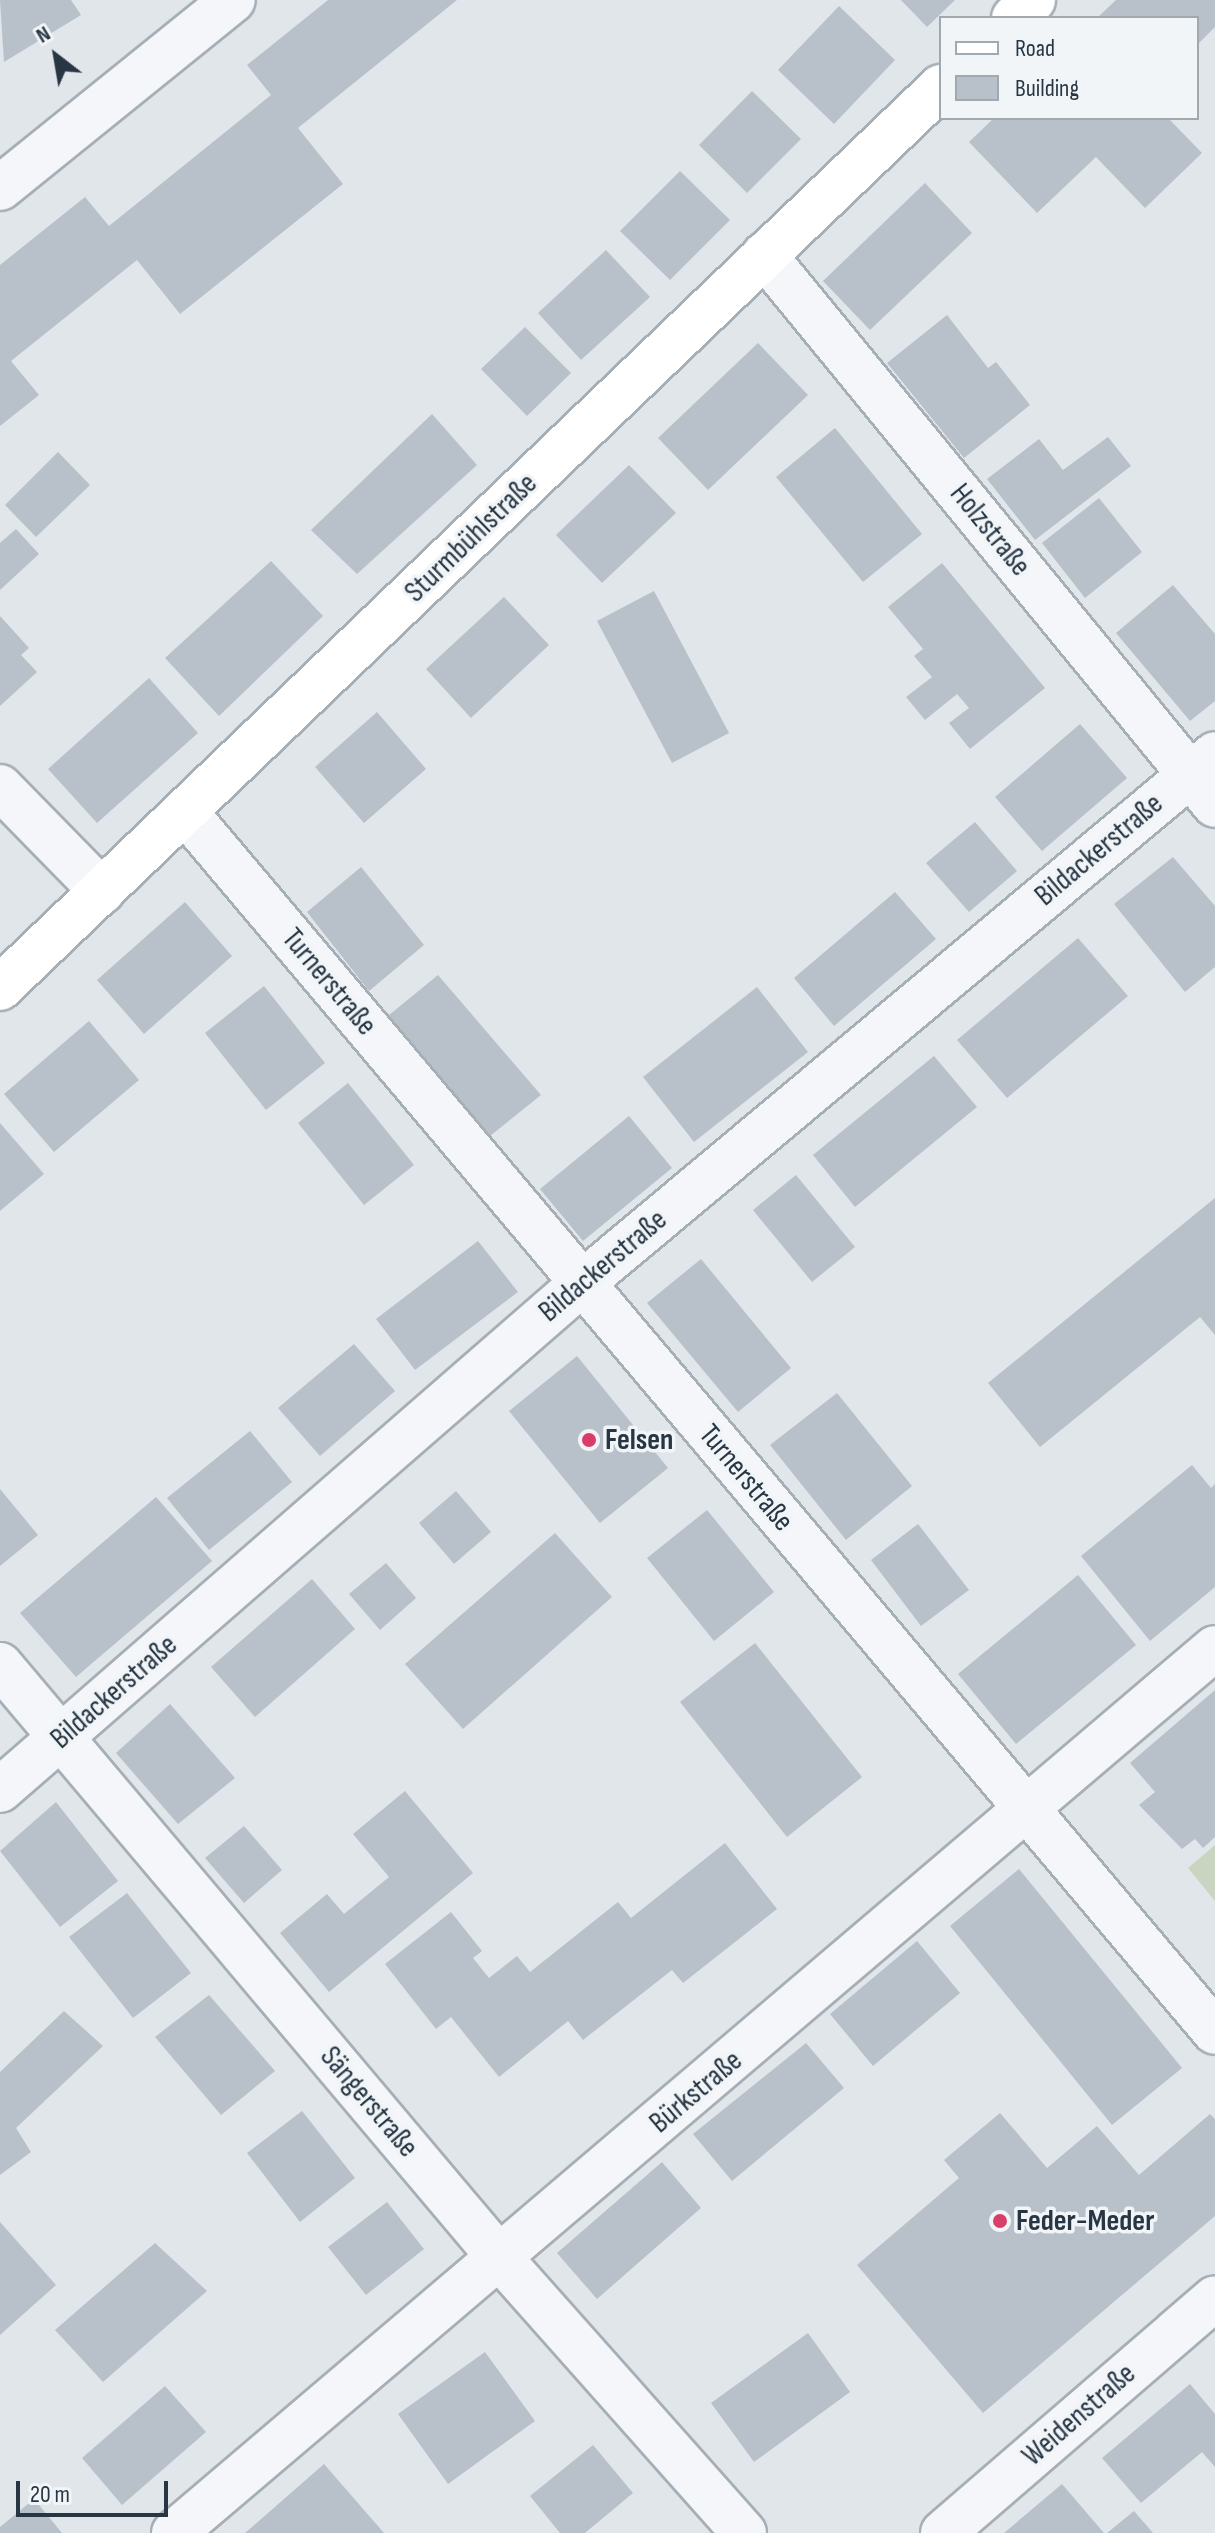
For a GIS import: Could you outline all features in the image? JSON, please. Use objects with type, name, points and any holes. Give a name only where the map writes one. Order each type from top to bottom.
[{"type":"main road","points":[[1016,16],[1033,0]]},
{"type":"main road","name":"Sturmbühlstraße","points":[[0,988],[939,89]]},
{"type":"street","points":[[0,188],[233,0]]},
{"type":"street","name":"Holzstraße","points":[[764,255],[1207,778]]},
{"type":"street","name":"Bildackerstraße","points":[[0,1790],[581,1284],[1207,778]]},
{"type":"street","points":[[0,787],[102,891]]},
{"type":"street","name":"Turnerstraße","points":[[186,813],[1215,2032]]},
{"type":"street","name":"Bürkstraße","points":[[174,2533],[1028,1812],[1215,1648]]},
{"type":"street","name":"Sängerstraße","points":[[0,1665],[499,2257],[744,2533]]},
{"type":"street","name":"Weidenstraße","points":[[943,2533],[1215,2298]]},
{"type":"green space","points":[[1215,1845],[1215,1901],[1188,1868]]},
{"type":"building","points":[[0,0],[71,0],[81,15],[4,62]]},
{"type":"building","points":[[328,0],[457,0],[298,128],[343,184],[180,314],[137,260],[11,361],[39,395],[0,426],[0,265],[85,197],[109,226],[271,95],[247,65]]},
{"type":"building","points":[[901,0],[955,0],[927,27]]},
{"type":"building","points":[[1116,0],[1215,0],[1215,27],[1199,43],[1199,16],[1099,16]]},
{"type":"building","points":[[839,6],[895,60],[834,124],[778,70]]},
{"type":"building","points":[[752,91],[801,139],[747,193],[699,145]]},
{"type":"building","points":[[992,120],[1170,120],[1202,153],[1145,208],[1096,157],[1037,213],[969,142]]},
{"type":"building","points":[[680,171],[730,220],[670,280],[620,231]]},
{"type":"building","points":[[925,183],[972,233],[870,330],[823,281]]},
{"type":"building","points":[[606,250],[650,297],[581,360],[538,313]]},
{"type":"building","points":[[947,315],[988,368],[996,362],[1030,405],[964,458],[887,363]]},
{"type":"building","points":[[525,327],[571,373],[527,416],[481,369]]},
{"type":"building","points":[[758,343],[808,395],[708,490],[658,438]]},
{"type":"building","points":[[432,414],[477,465],[357,574],[311,530]]},
{"type":"building","points":[[835,428],[922,534],[863,582],[776,477]]},
{"type":"building","points":[[1108,437],[1131,466],[1035,540],[987,479],[1039,439],[1063,470]]},
{"type":"building","points":[[58,452],[90,485],[36,537],[5,505]]},
{"type":"building","points":[[629,465],[676,513],[602,583],[556,535]]},
{"type":"building","points":[[1099,498],[1142,552],[1085,598],[1042,543]]},
{"type":"building","points":[[16,529],[39,554],[0,590],[0,543]]},
{"type":"building","points":[[271,561],[323,616],[219,716],[165,658]]},
{"type":"building","points":[[942,563],[1045,688],[970,749],[949,723],[969,708],[957,694],[925,720],[906,697],[932,677],[914,656],[923,649],[888,607]]},
{"type":"building","points":[[1173,585],[1215,634],[1215,701],[1190,721],[1116,633]]},
{"type":"building","points":[[654,591],[729,733],[672,763],[597,621]]},
{"type":"building","points":[[504,597],[549,645],[471,718],[426,669]]},
{"type":"building","points":[[0,616],[29,648],[21,655],[37,672],[0,706]]},
{"type":"building","points":[[149,678],[198,733],[97,823],[48,769]]},
{"type":"building","points":[[377,712],[426,769],[364,823],[315,767]]},
{"type":"building","points":[[1080,724],[1127,778],[1042,851],[995,797]]},
{"type":"building","points":[[975,822],[1017,871],[969,912],[926,863]]},
{"type":"building","points":[[1173,857],[1215,906],[1215,967],[1185,992],[1114,904]]},
{"type":"building","points":[[361,867],[424,945],[369,991],[307,912]]},
{"type":"building","points":[[895,892],[936,939],[834,1026],[794,978]]},
{"type":"building","points":[[185,902],[232,956],[144,1034],[97,980]]},
{"type":"building","points":[[1078,938],[1128,996],[1007,1098],[957,1040]]},
{"type":"building","points":[[438,975],[541,1095],[485,1140],[383,1020]]},
{"type":"building","points":[[264,986],[325,1063],[266,1110],[205,1033]]},
{"type":"building","points":[[757,987],[808,1052],[694,1142],[643,1077]]},
{"type":"building","points":[[89,1021],[139,1080],[54,1152],[4,1094]]},
{"type":"building","points":[[934,1056],[977,1107],[855,1207],[813,1155]]},
{"type":"building","points":[[348,1083],[414,1165],[364,1205],[298,1123]]},
{"type":"building","points":[[629,1116],[672,1168],[583,1241],[540,1189]]},
{"type":"building","points":[[0,1123],[44,1174],[0,1211]]},
{"type":"building","points":[[796,1175],[855,1247],[812,1282],[753,1210]]},
{"type":"building","points":[[1215,1198],[1215,1335],[1200,1317],[1040,1447],[988,1383]]},
{"type":"building","points":[[478,1241],[518,1292],[415,1370],[376,1319]]},
{"type":"building","points":[[701,1259],[791,1368],[738,1412],[647,1303]]},
{"type":"building","points":[[354,1344],[395,1391],[320,1456],[278,1408]]},
{"type":"building","name":"Felsen","points":[[577,1356],[668,1468],[600,1523],[509,1411]]},
{"type":"building","points":[[837,1393],[912,1486],[846,1540],[770,1445]]},
{"type":"building","points":[[250,1431],[292,1482],[209,1550],[167,1498]]},
{"type":"building","points":[[1192,1465],[1211,1488],[1215,1484],[1215,1587],[1150,1641],[1081,1556]]},
{"type":"building","points":[[0,1489],[38,1535],[0,1566]]},
{"type":"building","points":[[456,1491],[491,1532],[454,1564],[419,1523]]},
{"type":"building","points":[[156,1497],[212,1561],[76,1677],[20,1613]]},
{"type":"building","points":[[707,1510],[774,1592],[714,1641],[647,1558]]},
{"type":"building","points":[[918,1524],[969,1590],[921,1626],[871,1560]]},
{"type":"building","points":[[555,1533],[612,1597],[463,1729],[405,1664]]},
{"type":"building","points":[[386,1563],[416,1598],[380,1630],[349,1594]]},
{"type":"building","points":[[1078,1575],[1136,1645],[1016,1744],[958,1674]]},
{"type":"building","points":[[312,1579],[355,1629],[255,1717],[211,1667]]},
{"type":"building","points":[[755,1643],[862,1777],[787,1837],[680,1702]]},
{"type":"building","points":[[1215,1690],[1215,1837],[1203,1848],[1195,1839],[1182,1849],[1139,1805],[1155,1792],[1130,1763]]},
{"type":"building","points":[[170,1704],[235,1778],[178,1824],[116,1753]]},
{"type":"building","points":[[405,1791],[473,1873],[329,1992],[280,1933],[327,1894],[344,1914],[389,1877],[353,1834]]},
{"type":"building","points":[[56,1802],[118,1881],[60,1927],[0,1851]]},
{"type":"building","points":[[244,1826],[282,1870],[244,1903],[205,1858]]},
{"type":"building","points":[[725,1843],[777,1909],[683,1983],[672,1970],[583,2040],[568,2021],[499,2077],[451,2017],[436,2029],[385,1964],[451,1912],[482,1951],[473,1958],[489,1978],[517,1956],[530,1972],[618,1902],[631,1918]]},
{"type":"building","points":[[1019,1869],[1182,2068],[1112,2125],[950,1926]]},
{"type":"building","points":[[127,1893],[191,1973],[133,2018],[69,1937]]},
{"type":"building","points":[[917,1941],[960,1993],[873,2066],[830,2014]]},
{"type":"building","points":[[209,1995],[275,2071],[221,2115],[155,2037]]},
{"type":"building","points":[[64,2011],[103,2046],[16,2128],[31,2152],[0,2175],[0,2072]]},
{"type":"building","points":[[806,2043],[844,2088],[732,2181],[693,2134]]},
{"type":"building","points":[[302,2111],[355,2178],[300,2222],[247,2153]]},
{"type":"building","name":"Feder-Meder","points":[[1000,2113],[1047,2168],[1097,2126],[1139,2175],[1210,2114],[1215,2119],[1215,2216],[983,2413],[857,2265],[959,2178],[944,2160]]},
{"type":"building","points":[[662,2162],[701,2208],[597,2299],[557,2253]]},
{"type":"building","points":[[387,2202],[424,2249],[366,2295],[328,2247]]},
{"type":"building","points":[[0,2222],[56,2285],[0,2335]]},
{"type":"building","points":[[155,2243],[207,2291],[103,2382],[55,2330]]},
{"type":"building","points":[[808,2333],[850,2392],[754,2462],[711,2403]]},
{"type":"building","points":[[485,2352],[535,2421],[448,2484],[398,2414]]},
{"type":"building","points":[[1190,2384],[1215,2414],[1215,2467],[1202,2452],[1141,2503],[1102,2458]]},
{"type":"building","points":[[165,2386],[206,2432],[122,2505],[82,2458]]},
{"type":"building","points":[[593,2445],[633,2493],[585,2533],[560,2533],[530,2496]]},
{"type":"building","points":[[324,2464],[384,2533],[245,2533]]},
{"type":"building","points":[[1062,2484],[1104,2533],[1004,2533]]},
{"type":"building","points":[[34,2499],[62,2533],[0,2533],[0,2527]]},
{"type":"building","points":[[1134,2511],[1153,2533],[1107,2533]]},
{"type":"place","name":"Felsen","points":[[589,1440]]},
{"type":"place","name":"Feder-Meder","points":[[1000,2221]]}]
